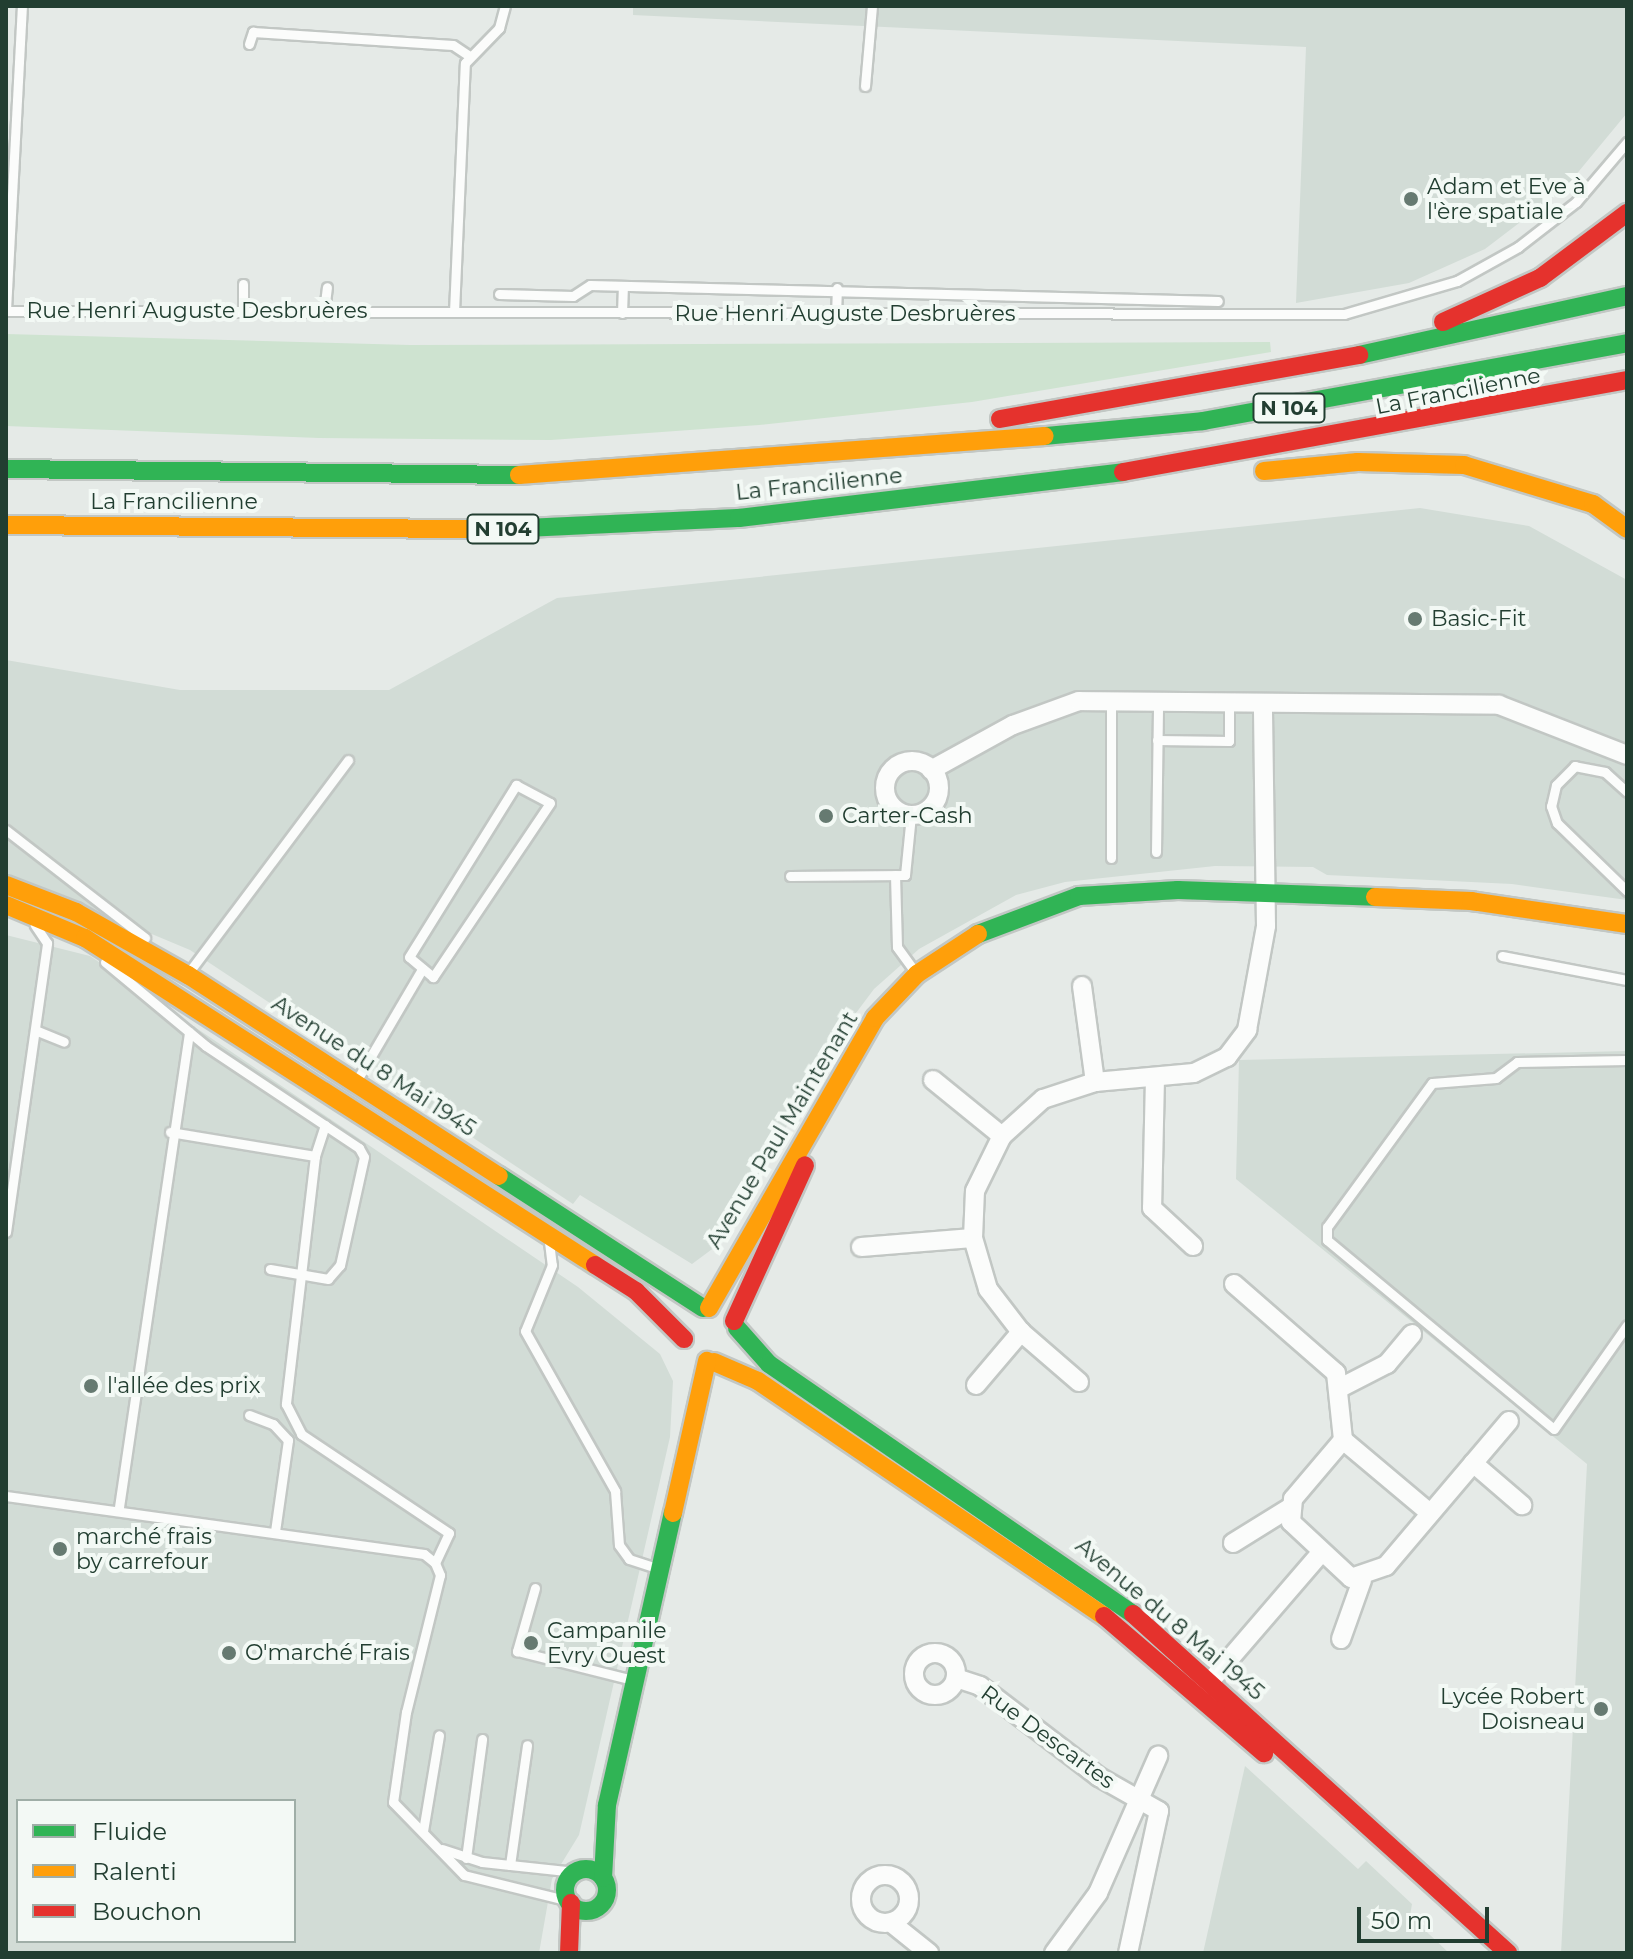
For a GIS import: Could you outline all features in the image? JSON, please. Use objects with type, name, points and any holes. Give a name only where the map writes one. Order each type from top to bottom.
[{"type":"main road","points":[[1367,353],[1380,339],[1507,296],[1627,213]]},
{"type":"main road","points":[[948,446],[971,423],[1367,353],[1627,296]]},
{"type":"main road","name":"La Francilienne","points":[[6,469],[497,477],[948,446],[1203,421],[1627,343]]},
{"type":"main road","name":"La Francilienne","points":[[6,525],[530,529],[739,518],[999,488],[1333,439],[1627,380]]},
{"type":"main road","points":[[999,488],[1028,497],[1429,461],[1516,476],[1572,498],[1627,529]]},
{"type":"main road","points":[[1572,498],[1627,547]]},
{"type":"main road","name":"Avenue du 8 Mai 1945","points":[[6,885],[76,912],[188,975],[736,1325],[769,1364],[1074,1568],[1484,1953]]},
{"type":"main road","name":"Avenue Paul Maintenant","points":[[706,1308],[858,1042],[917,974],[1000,920],[1079,896],[1178,890],[1266,898],[1471,901],[1627,924]]},
{"type":"main road","name":"Avenue Paul Maintenant","points":[[736,1325],[850,1074],[923,983],[1007,933],[1056,914],[1266,898]]},
{"type":"main road","name":"Avenue du 8 Mai 1945","points":[[6,905],[85,938],[549,1242],[636,1291],[710,1361],[758,1381],[1007,1544],[1204,1689],[1508,1953]]},
{"type":"main road","points":[[356,1082],[365,1108],[494,1206]]},
{"type":"main road","points":[[684,1339],[686,1324],[706,1308]]},
{"type":"main road","points":[[570,1951],[570,1902],[565,1888],[577,1871],[607,1805],[664,1570],[710,1361],[733,1350],[736,1325]]},
{"type":"main road","points":[[570,1951],[592,1910],[606,1897],[603,1878],[607,1805]]},
{"type":"main road","points":[[577,1871],[603,1878]]},
{"type":"main road","points":[[570,1902],[592,1910]]},
{"type":"street","points":[[931,770],[1013,725],[1079,701],[1499,705],[1627,755]]},
{"type":"street","points":[[1079,1382],[1021,1332],[988,1289],[973,1238],[975,1191],[1002,1136],[1043,1099],[1095,1082],[1155,1078],[1213,1065],[1247,1030],[1266,898],[1263,704]]},
{"type":"street","points":[[909,761],[931,770],[936,799],[911,815],[892,807],[887,777],[909,761]]},
{"type":"street","points":[[1082,986],[1095,1082]]},
{"type":"street","points":[[1155,1078],[1152,1208],[1193,1246]]},
{"type":"street","points":[[933,1080],[1002,1136]]},
{"type":"street","points":[[861,1247],[973,1238]]},
{"type":"street","points":[[1233,1543],[1291,1507],[1343,1440],[1340,1388],[1325,1358],[1234,1284]]},
{"type":"street","points":[[976,1385],[1021,1332]]},
{"type":"street","points":[[1340,1388],[1387,1364],[1412,1334]]},
{"type":"street","points":[[1341,1639],[1362,1580],[1386,1566],[1509,1421]]},
{"type":"street","points":[[1343,1440],[1430,1513]]},
{"type":"street","points":[[1473,1463],[1522,1505]]},
{"type":"street","points":[[1291,1507],[1293,1529],[1320,1554],[1362,1580]]},
{"type":"street","points":[[1204,1689],[1320,1554]]},
{"type":"street","name":"Rue Descartes","points":[[956,1678],[1003,1701],[1139,1799]]},
{"type":"street","points":[[1054,1953],[1098,1893],[1158,1756]]},
{"type":"street","points":[[1128,1953],[1160,1819],[1139,1799]]},
{"type":"street","points":[[894,1925],[929,1953]]},
{"type":"lane","points":[[6,310],[22,6]]},
{"type":"lane","points":[[454,312],[468,55],[499,28],[505,6]]},
{"type":"lane","points":[[865,86],[872,6]]},
{"type":"lane","points":[[249,44],[253,32],[453,45],[468,55]]},
{"type":"lane","name":"Rue Henri Auguste Desbruères","points":[[6,310],[1279,319],[1383,307],[1457,281],[1518,247],[1576,202],[1627,142]]},
{"type":"lane","points":[[243,284],[243,311]]},
{"type":"lane","points":[[499,294],[573,296],[590,285],[754,293],[837,288],[1218,301]]},
{"type":"lane","points":[[324,311],[327,287]]},
{"type":"lane","points":[[622,313],[623,287]]},
{"type":"lane","points":[[836,315],[837,288]]},
{"type":"lane","points":[[1111,702],[1111,858]]},
{"type":"lane","points":[[1156,852],[1158,703]]},
{"type":"lane","points":[[1157,740],[1229,741],[1229,704]]},
{"type":"lane","points":[[6,830],[38,848],[188,975],[348,760]]},
{"type":"lane","points":[[1627,792],[1605,772],[1575,766],[1556,785],[1551,806],[1557,823],[1627,891]]},
{"type":"lane","points":[[516,785],[550,803],[433,977],[422,969],[409,957],[516,785]]},
{"type":"lane","points":[[790,876],[905,875],[911,815]]},
{"type":"lane","points":[[895,875],[897,947],[917,974]]},
{"type":"lane","points":[[6,1232],[47,943],[27,912]]},
{"type":"lane","points":[[85,938],[113,971],[189,1032],[325,1125],[364,1157],[340,1265],[328,1279],[270,1269]]},
{"type":"lane","points":[[1502,956],[1627,980]]},
{"type":"lane","points":[[356,1082],[422,969]]},
{"type":"lane","points":[[35,1030],[64,1042]]},
{"type":"lane","points":[[119,1507],[170,1132],[189,1032]]},
{"type":"lane","points":[[1627,1060],[1517,1062],[1496,1078],[1432,1083],[1327,1227],[1327,1240],[1554,1429],[1627,1325]]},
{"type":"lane","points":[[325,1125],[315,1156],[286,1404],[301,1434],[449,1533],[435,1563]]},
{"type":"lane","points":[[170,1132],[315,1156]]},
{"type":"lane","points":[[549,1242],[552,1265],[525,1331],[615,1491],[619,1545],[629,1559],[664,1570]]},
{"type":"lane","points":[[249,1415],[273,1424],[288,1440],[275,1531]]},
{"type":"lane","points":[[6,1496],[119,1507],[424,1554],[435,1563],[440,1575],[391,1796],[472,1878],[570,1902]]},
{"type":"lane","points":[[535,1588],[517,1651],[638,1681]]},
{"type":"lane","points":[[423,1831],[439,1735]]},
{"type":"lane","points":[[466,1858],[482,1739]]},
{"type":"lane","points":[[510,1865],[527,1745]]},
{"type":"lane","points":[[442,1849],[466,1858],[577,1871]]},
{"type":"shaded area","points":[[633,6],[1627,6],[1627,113],[1565,188],[1485,249],[1409,283],[1296,303],[1306,47],[633,15]]},
{"type":"shaded area","points":[[1420,508],[1529,526],[1627,580],[1627,900],[1512,884],[1327,875],[1313,867],[1215,866],[1065,882],[1016,895],[919,949],[874,989],[838,1037],[719,1244],[692,1264],[580,1195],[573,1204],[190,950],[6,873],[6,660],[180,690],[389,690],[557,598]]},
{"type":"shaded area","points":[[6,935],[90,956],[578,1287],[660,1354],[673,1381],[670,1437],[579,1835],[552,1879],[539,1953],[6,1953]]},
{"type":"shaded area","name":"Lycée Robert Doisneau","points":[[1627,1051],[1627,1953],[1561,1953],[1587,1464],[1236,1179],[1239,1060]]},
{"type":"shaded area","points":[[1245,1766],[1358,1869],[1366,1861],[1412,1904],[1410,1916],[1449,1953],[1203,1953]]},
{"type":"green space","points":[[6,334],[410,345],[1270,342],[1271,352],[972,402],[759,425],[551,440],[319,438],[6,426]]},
{"type":"traffic: fast","points":[[1359,355],[1627,296]]},
{"type":"traffic: fast","points":[[1045,436],[1203,421],[1627,343]]},
{"type":"traffic: fast","points":[[6,469],[519,475]]},
{"type":"traffic: fast","points":[[503,529],[739,518],[1123,472]]},
{"type":"traffic: fast","points":[[978,934],[1079,896],[1178,890],[1375,897]]},
{"type":"traffic: fast","points":[[499,1176],[703,1308]]},
{"type":"traffic: fast","points":[[737,1328],[769,1364],[1133,1614]]},
{"type":"traffic: fast","points":[[603,1878],[607,1805],[673,1513]]},
{"type":"traffic: fast","points":[[586,1869],[601,1875],[607,1890],[601,1905],[586,1911],[571,1905],[565,1890],[571,1875],[586,1869]]},
{"type":"traffic: slow","points":[[519,475],[1045,436]]},
{"type":"traffic: slow","points":[[1264,471],[1358,462],[1464,465],[1593,504],[1627,529]]},
{"type":"traffic: slow","points":[[6,525],[503,529]]},
{"type":"traffic: slow","points":[[6,885],[76,912],[188,975],[499,1176]]},
{"type":"traffic: slow","points":[[1375,897],[1471,901],[1627,924]]},
{"type":"traffic: slow","points":[[6,905],[85,938],[595,1265]]},
{"type":"traffic: slow","points":[[709,1308],[875,1018],[917,974],[978,934]]},
{"type":"traffic: slow","points":[[673,1513],[707,1361]]},
{"type":"traffic: slow","points":[[714,1362],[758,1381],[1104,1616]]},
{"type":"traffic: jam","points":[[1443,322],[1540,278],[1627,213]]},
{"type":"traffic: jam","points":[[1000,419],[1359,355]]},
{"type":"traffic: jam","points":[[1123,472],[1627,380]]},
{"type":"traffic: jam","points":[[734,1321],[805,1165]]},
{"type":"traffic: jam","points":[[595,1265],[636,1291],[684,1339]]},
{"type":"traffic: jam","points":[[1133,1614],[1508,1953]]},
{"type":"traffic: jam","points":[[1104,1616],[1264,1753]]},
{"type":"traffic: jam","points":[[569,1953],[571,1903]]},
{"type":"place","name":"Adam et Eve à l'ère spatiale","points":[[1411,199]]},
{"type":"place","name":"Basic-Fit","points":[[1415,619]]},
{"type":"place","name":"Carter-Cash","points":[[826,816]]},
{"type":"place","name":"l'allée des prix","points":[[91,1386]]},
{"type":"place","name":"marché frais by carrefour","points":[[60,1549]]},
{"type":"place","name":"Campanile Evry Ouest","points":[[531,1643]]},
{"type":"place","name":"O'marché Frais","points":[[229,1653]]},
{"type":"place","name":"Lycée Robert Doisneau","points":[[1601,1709]]}]
